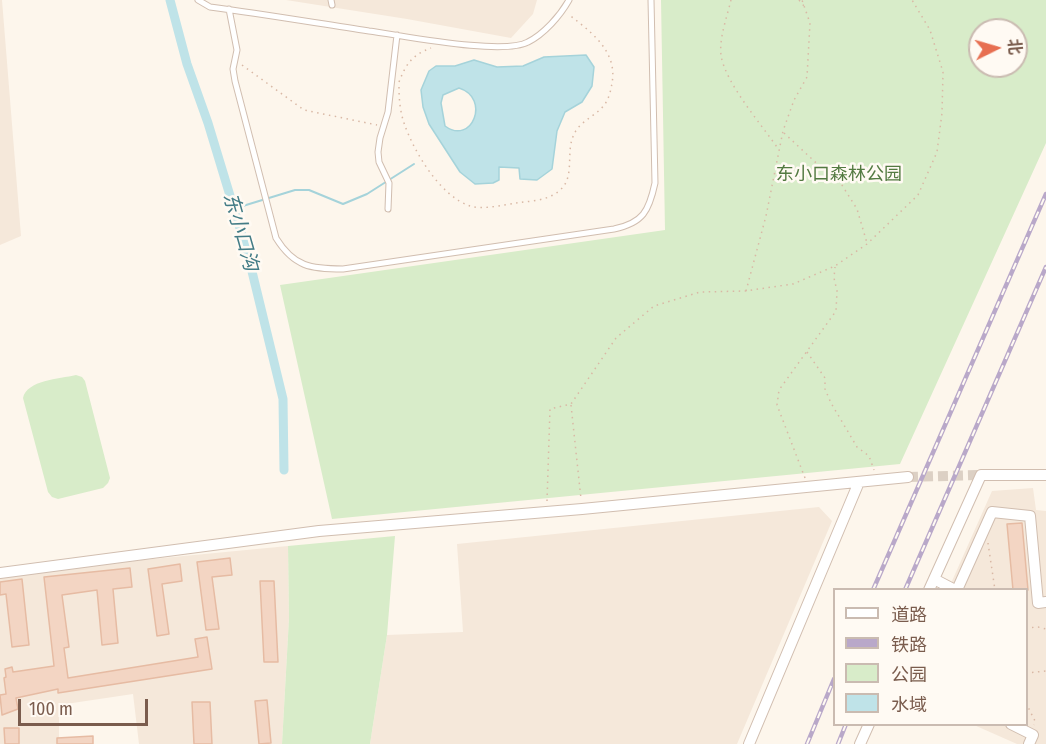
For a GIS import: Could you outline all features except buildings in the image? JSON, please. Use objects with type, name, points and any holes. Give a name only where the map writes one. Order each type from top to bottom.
[{"type":"street","points":[[930,588],[981,475],[1046,475]]},
{"type":"street","points":[[0,573],[319,531],[582,509],[908,477]]},
{"type":"street","points":[[749,744],[859,482]]},
{"type":"street","points":[[957,588],[992,512],[1030,516],[1038,603],[1046,602]]},
{"type":"street","points":[[934,579],[952,588]]},
{"type":"street","points":[[860,744],[867,726]]},
{"type":"street","points":[[1014,726],[1031,739]]},
{"type":"lane","points":[[198,0],[210,6],[229,9],[446,42],[503,47],[526,43],[541,33],[563,11],[569,0]]},
{"type":"lane","points":[[229,9],[237,51],[233,69],[235,81],[276,238],[286,253],[298,263],[327,269],[343,269],[614,229],[639,221],[647,211],[655,183],[651,0]]},
{"type":"lane","points":[[388,209],[389,183],[379,162],[378,152],[388,112],[398,35]]},
{"type":"path","points":[[731,0],[723,33],[721,54],[727,76],[779,150]]},
{"type":"path","points":[[799,0],[805,7]]},
{"type":"path","points":[[746,291],[766,216],[783,131],[794,100],[807,77],[810,22],[802,0]]},
{"type":"path","points":[[582,509],[571,404],[616,338],[654,306],[700,292],[746,291],[793,284],[836,266],[867,244],[918,195],[937,152],[942,113],[943,72],[930,30],[912,0]]},
{"type":"path","points":[[446,42],[419,53],[405,66],[399,84],[404,122],[417,153],[453,198],[472,207],[547,199],[560,191],[568,180],[571,139],[578,128],[605,104],[611,90],[613,76],[610,58],[600,43],[589,30],[563,11]]},
{"type":"path","points":[[236,61],[304,110],[383,126]]},
{"type":"path","points":[[783,131],[798,147],[840,182],[857,209],[867,244]]},
{"type":"path","points":[[810,487],[788,439],[777,405],[779,390],[836,310],[837,291],[834,278],[836,266]]},
{"type":"path","points":[[806,351],[825,378],[825,389],[831,403],[857,447],[869,456],[878,480]]},
{"type":"path","points":[[547,512],[550,409],[571,404]]},
{"type":"path","points":[[980,539],[989,544],[995,588]]},
{"type":"path","points":[[1028,628],[1046,629]]},
{"type":"path","points":[[1028,674],[1046,671]]},
{"type":"path","points":[[1028,707],[1035,721],[1031,739]]},
{"type":"shaded area","points":[[0,0],[2,0],[21,236],[0,245]]},
{"type":"shaded area","points":[[286,0],[537,0],[533,14],[511,38]]},
{"type":"shaded area","points":[[1033,488],[1036,510],[1046,511],[1046,744],[1017,744],[976,726],[1028,726],[1028,588],[949,588],[992,491]]},
{"type":"shaded area","points":[[819,507],[832,521],[737,744],[370,744],[387,635],[463,632],[457,544]]},
{"type":"shaded area","points":[[288,546],[289,618],[282,744],[139,744],[133,694],[59,705],[59,744],[0,744],[0,578],[142,560]]},
{"type":"green space","name":"东小口森林公园","points":[[661,0],[1046,0],[1046,143],[900,464],[332,519],[280,285],[665,230]]},
{"type":"green space","points":[[76,375],[85,381],[110,478],[103,488],[58,499],[52,497],[48,492],[23,398],[31,387],[37,384]]},
{"type":"green space","points":[[395,536],[387,635],[370,744],[282,744],[289,618],[288,546]]},
{"type":"water","points":[[586,55],[594,67],[592,86],[582,102],[565,112],[557,131],[552,169],[537,180],[520,179],[519,168],[499,167],[499,180],[493,183],[475,184],[460,172],[429,124],[423,107],[421,90],[429,71],[436,66],[455,66],[474,60],[497,67],[523,66],[544,57]],"holes":[[[459,88],[469,93],[476,110],[470,125],[463,130],[455,131],[445,126],[441,103],[443,95]]]},
{"type":"waterway","name":"东小口沟","points":[[170,0],[187,64],[208,123],[248,255],[283,399],[284,470]]},
{"type":"waterway","points":[[233,209],[295,190],[309,190],[343,204],[367,194],[414,164]]},
{"type":"tunnel","points":[[908,477],[981,475]]},
{"type":"railway","points":[[874,588],[1046,194]]},
{"type":"railway","points":[[906,588],[1046,267]]},
{"type":"railway","points":[[807,744],[833,681]]},
{"type":"railway","points":[[838,744],[845,726]]}]
